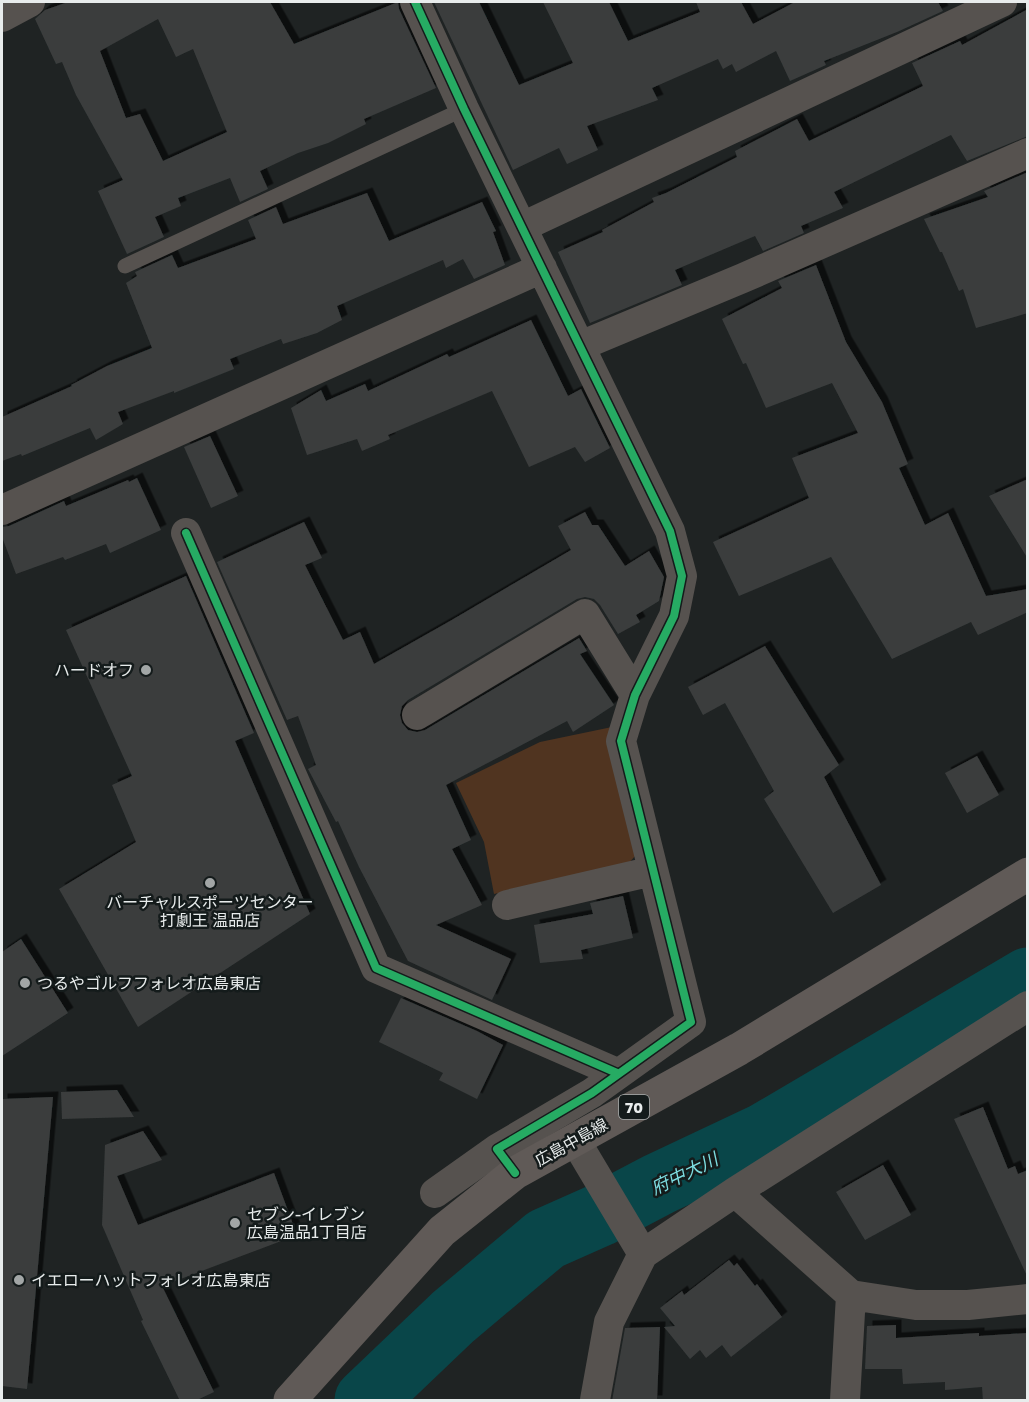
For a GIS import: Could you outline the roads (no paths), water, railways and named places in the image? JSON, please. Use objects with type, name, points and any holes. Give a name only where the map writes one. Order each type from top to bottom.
[{"type":"main road","name":"広島中島線","points":[[290,1401],[506,1161],[575,1140],[739,1049],[1028,874]]},
{"type":"street","points":[[2,17],[30,2]]},
{"type":"street","points":[[415,2],[464,109],[670,531],[682,576],[675,616],[635,695],[621,741],[691,1022],[617,1073],[506,1161],[435,1193]]},
{"type":"street","points":[[522,227],[1002,2]]},
{"type":"street","points":[[580,346],[743,278],[1028,153]]},
{"type":"street","points":[[2,510],[542,268]]},
{"type":"street","points":[[186,533],[376,968],[617,1073]]},
{"type":"street","points":[[417,716],[585,614],[635,695]]},
{"type":"street","points":[[507,905],[653,871]]},
{"type":"street","points":[[595,1401],[609,1322],[643,1254],[735,1192],[1028,1006]]},
{"type":"street","points":[[575,1140],[643,1254]]},
{"type":"street","points":[[735,1192],[851,1295],[916,1305],[968,1305],[1028,1299]]},
{"type":"street","points":[[845,1401],[851,1295]]},
{"type":"lane","points":[[125,266],[464,109]]},
{"type":"waterway","name":"府中大川","points":[[366,1400],[453,1317],[546,1239],[765,1134],[1028,979]]},
{"type":"place","name":"ハードオフ","points":[[146,670]]},
{"type":"place","name":"バーチャルスポーツセンター 打劇王 温品店","points":[[210,883]]},
{"type":"place","name":"つるやゴルフフォレオ広島東店","points":[[25,983]]},
{"type":"place","name":"セブン‐イレブン 広島温品1丁目店","points":[[235,1223]]},
{"type":"place","name":"イエローハットフォレオ広島東店","points":[[19,1280]]}]
